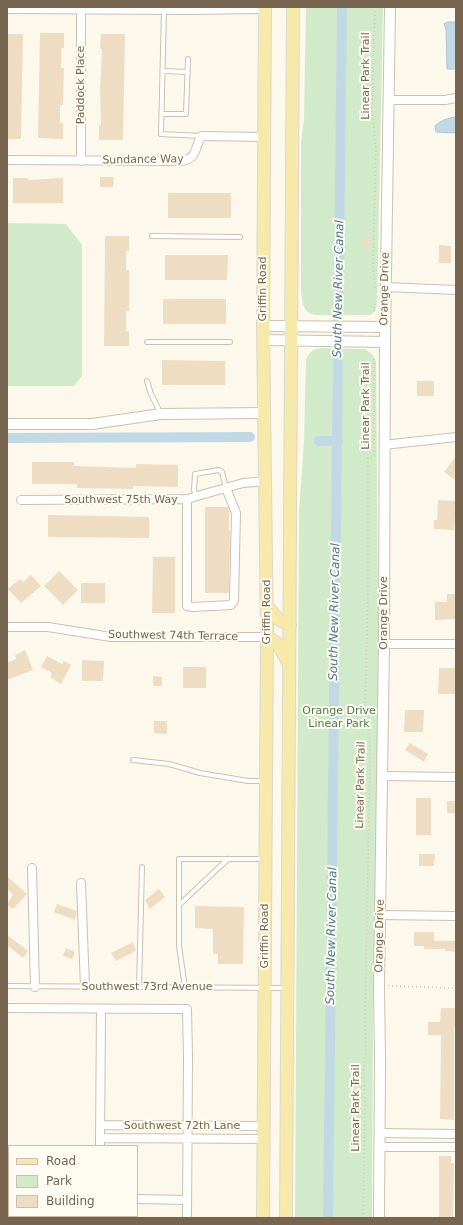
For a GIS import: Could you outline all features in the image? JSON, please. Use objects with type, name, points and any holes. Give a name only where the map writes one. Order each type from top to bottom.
[{"type":"main road","name":"Griffin Road","points":[[286,1218],[290,665],[292,7]]},
{"type":"main road","name":"Griffin Road","points":[[263,1218],[267,781],[266,481],[263,340],[265,8]]},
{"type":"main road","points":[[267,606],[279,620],[290,625]]},
{"type":"main road","points":[[267,638],[278,644],[284,652],[290,665]]},
{"type":"street","name":"Orange Drive","points":[[379,1218],[384,644],[384,342],[390,7]]},
{"type":"street","points":[[7,9],[68,8],[164,10],[265,8]]},
{"type":"street","name":"Paddock Place","points":[[81,9],[81,161]]},
{"type":"street","points":[[388,100],[445,100],[456,98]]},
{"type":"street","points":[[201,136],[264,137]]},
{"type":"street","name":"Sundance Way","points":[[7,160],[187,160],[193,156],[201,136]]},
{"type":"street","points":[[385,287],[456,290]]},
{"type":"street","points":[[263,326],[385,327]]},
{"type":"street","points":[[263,340],[384,342]]},
{"type":"street","points":[[7,424],[92,424],[161,414],[264,413]]},
{"type":"street","points":[[384,445],[456,437]]},
{"type":"street","name":"Southwest 75th Way","points":[[21,500],[187,499],[242,483],[266,481]]},
{"type":"street","points":[[187,499],[187,606],[231,605],[234,601],[236,513],[226,488]]},
{"type":"street","name":"Southwest 74th Terrace","points":[[7,627],[48,627],[111,637],[267,638]]},
{"type":"street","points":[[384,644],[456,644]]},
{"type":"street","points":[[383,776],[456,776]]},
{"type":"street","points":[[32,868],[35,986]]},
{"type":"street","points":[[81,883],[85,987]]},
{"type":"street","points":[[381,915],[456,916]]},
{"type":"street","points":[[7,1008],[187,1010],[187,1218]]},
{"type":"street","points":[[100,1142],[101,1009]]},
{"type":"street","name":"Southwest 72th Lane","points":[[100,1125],[264,1126]]},
{"type":"street","points":[[380,1133],[456,1134]]},
{"type":"street","name":"Southwest 72th Lane","points":[[100,1142],[188,1139],[264,1139]]},
{"type":"street","points":[[380,1147],[456,1147]]},
{"type":"street","points":[[138,1199],[187,1200]]},
{"type":"lane","points":[[164,10],[161,134],[201,136]]},
{"type":"lane","points":[[162,114],[186,114],[188,59]]},
{"type":"lane","points":[[163,71],[188,72]]},
{"type":"lane","points":[[152,236],[240,237]]},
{"type":"lane","points":[[147,342],[230,342]]},
{"type":"lane","points":[[147,381],[151,394],[161,414]]},
{"type":"lane","points":[[196,496],[194,490],[195,474],[219,470],[222,472],[226,488]]},
{"type":"lane","points":[[133,760],[170,764],[190,771],[248,780],[267,781]]},
{"type":"lane","points":[[179,905],[229,858]]},
{"type":"lane","points":[[185,988],[179,946],[179,859],[266,859]]},
{"type":"lane","points":[[139,988],[142,867]]},
{"type":"lane","name":"Southwest 73rd Avenue","points":[[7,986],[288,988]]},
{"type":"path","name":"Linear Park Trail","points":[[375,7],[372,112],[376,149],[373,266],[376,292]]},
{"type":"path","points":[[374,311],[376,300]]},
{"type":"path","name":"Linear Park Trail","points":[[363,1218],[365,1102],[363,1071],[366,1054],[365,1019],[370,757],[369,721],[365,705],[368,594],[368,458],[374,457],[374,356]]},
{"type":"path","points":[[386,986],[456,988]]},
{"type":"green space","points":[[306,7],[383,7],[377,305],[376,309],[371,315],[315,315],[306,310],[302,300],[301,142],[304,120]]},
{"type":"green space","points":[[7,223],[66,224],[82,245],[82,376],[74,386],[7,386]]},
{"type":"green space","name":"Orange Drive Linear Park","points":[[322,348],[365,349],[373,355],[376,362],[379,718],[377,917],[373,1010],[372,1218],[295,1218],[299,511],[304,443],[306,359],[312,351]]},
{"type":"water","points":[[448,22],[456,22],[456,69],[447,69],[446,29],[444,24]]},
{"type":"water","points":[[456,117],[456,133],[436,132],[435,126],[437,124]]},
{"type":"building","points":[[40,33],[64,33],[64,48],[61,48],[61,68],[64,68],[63,105],[60,105],[60,123],[63,123],[63,139],[38,138]]},
{"type":"building","points":[[7,34],[23,34],[21,139],[7,139]]},
{"type":"building","points":[[101,34],[125,34],[123,140],[99,140],[99,125],[101,125]]},
{"type":"building","points":[[100,177],[114,177],[113,187],[100,187]]},
{"type":"building","points":[[13,178],[28,178],[28,180],[63,178],[63,203],[13,203]]},
{"type":"building","points":[[168,193],[231,193],[231,218],[168,218]]},
{"type":"building","points":[[105,236],[129,236],[129,251],[126,251],[126,270],[129,270],[129,311],[126,311],[126,331],[129,331],[129,346],[104,346]]},
{"type":"building","points":[[362,238],[370,238],[370,247],[362,247]]},
{"type":"building","points":[[439,245],[451,246],[451,263],[439,263]]},
{"type":"building","points":[[165,255],[228,255],[227,280],[165,280]]},
{"type":"building","points":[[163,299],[226,299],[226,324],[163,324]]},
{"type":"building","points":[[162,360],[225,361],[225,385],[162,385]]},
{"type":"building","points":[[417,381],[434,381],[434,396],[417,396]]},
{"type":"building","points":[[456,456],[456,481],[444,472]]},
{"type":"building","points":[[32,462],[74,462],[74,466],[136,468],[136,464],[178,465],[178,487],[133,486],[133,489],[77,488],[77,484],[32,484]]},
{"type":"building","points":[[438,500],[456,501],[454,530],[434,529],[434,520],[437,520]]},
{"type":"building","points":[[205,507],[228,507],[229,510],[229,593],[205,593]]},
{"type":"building","points":[[48,515],[149,517],[149,538],[48,537]]},
{"type":"building","points":[[153,557],[175,557],[175,613],[152,613]]},
{"type":"building","points":[[59,571],[78,590],[63,605],[44,586]]},
{"type":"building","points":[[31,575],[41,586],[21,603],[8,589],[20,579],[23,582]]},
{"type":"building","points":[[81,583],[105,583],[105,603],[81,603]]},
{"type":"building","points":[[447,594],[456,594],[456,619],[435,620],[435,602],[447,602]]},
{"type":"building","points":[[25,650],[33,670],[7,680],[7,663],[16,659],[15,655]]},
{"type":"building","points":[[47,656],[62,664],[64,661],[71,665],[61,684],[50,677],[52,673],[41,667]]},
{"type":"building","points":[[82,660],[104,661],[103,681],[82,681]]},
{"type":"building","points":[[183,667],[206,667],[206,688],[183,688]]},
{"type":"building","points":[[439,668],[456,668],[455,694],[438,694]]},
{"type":"building","points":[[153,676],[162,677],[162,686],[153,686]]},
{"type":"building","points":[[405,710],[424,710],[423,732],[404,732]]},
{"type":"building","points":[[154,721],[167,721],[167,734],[154,733]]},
{"type":"building","points":[[410,743],[428,754],[424,762],[405,750]]},
{"type":"building","points":[[416,798],[431,798],[431,835],[416,835]]},
{"type":"building","points":[[447,801],[456,801],[456,813],[447,813]]},
{"type":"building","points":[[419,854],[435,854],[434,866],[419,866]]},
{"type":"building","points":[[7,876],[27,894],[13,909],[7,905],[13,894],[7,889]]},
{"type":"building","points":[[159,889],[165,897],[150,909],[145,900]]},
{"type":"building","points":[[57,904],[77,911],[75,920],[54,912]]},
{"type":"building","points":[[195,906],[244,907],[243,964],[218,964],[218,954],[213,954],[213,929],[195,928]]},
{"type":"building","points":[[414,932],[434,932],[434,941],[456,941],[456,952],[445,951],[445,949],[424,949],[424,946],[414,946]]},
{"type":"building","points":[[7,935],[28,951],[23,958],[7,945]]},
{"type":"building","points":[[133,942],[136,951],[116,961],[111,953]]},
{"type":"building","points":[[66,948],[75,952],[72,959],[63,956]]},
{"type":"building","points":[[441,1008],[456,1008],[456,1026],[454,1026],[454,1120],[440,1119],[441,1035],[428,1035],[428,1022],[440,1022]]},
{"type":"building","points":[[439,1156],[451,1156],[451,1163],[454,1163],[453,1218],[439,1218]]},
{"type":"waterway","name":"South New River Canal","points":[[328,1218],[342,7]]},
{"type":"waterway","points":[[7,438],[250,437]]},
{"type":"waterway","points":[[319,441],[338,441]]}]
